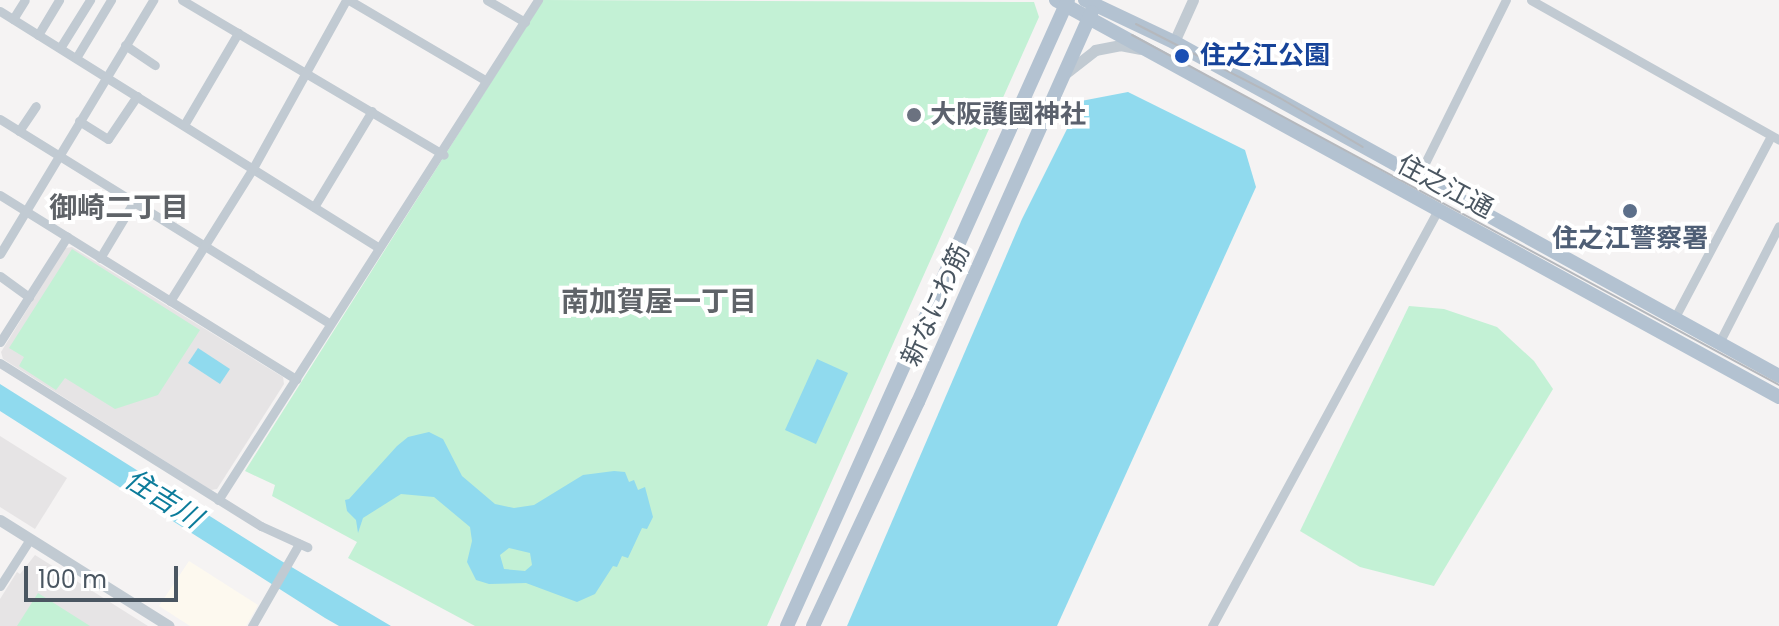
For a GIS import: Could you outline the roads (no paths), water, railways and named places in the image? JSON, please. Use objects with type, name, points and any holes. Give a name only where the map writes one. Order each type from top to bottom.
[{"type":"main road","name":"住之江通","points":[[1092,1],[1174,42],[1417,179],[1779,376]]},
{"type":"main road","name":"新なにわ筋","points":[[813,626],[918,402],[1089,19],[1092,1]]},
{"type":"main road","name":"住之江通","points":[[1063,2],[1145,50],[1779,397]]},
{"type":"main road","name":"新なにわ筋","points":[[787,626],[1063,2]]},
{"type":"street","points":[[13,19],[25,0]]},
{"type":"street","points":[[38,35],[59,0]]},
{"type":"street","points":[[76,58],[111,0]]},
{"type":"street","points":[[0,254],[153,0]]},
{"type":"street","points":[[182,0],[442,154]]},
{"type":"street","points":[[170,301],[253,168],[347,0],[485,80]]},
{"type":"street","points":[[487,0],[525,22]]},
{"type":"street","points":[[218,500],[538,0]]},
{"type":"street","points":[[1174,42],[1193,0]]},
{"type":"street","points":[[1417,179],[1506,0]]},
{"type":"street","points":[[1531,0],[1775,138],[1674,319]]},
{"type":"street","points":[[60,48],[89,2],[103,13]]},
{"type":"street","points":[[0,11],[379,248]]},
{"type":"street","points":[[184,125],[238,33]]},
{"type":"street","points":[[125,45],[155,65]]},
{"type":"street","points":[[1064,74],[1095,50],[1120,45],[1145,50]]},
{"type":"street","points":[[79,121],[108,139],[137,96]]},
{"type":"street","points":[[19,131],[36,106]]},
{"type":"street","points":[[314,207],[372,111]]},
{"type":"street","points":[[0,119],[330,324]]},
{"type":"street","points":[[0,195],[296,379]]},
{"type":"street","points":[[100,258],[133,203]]},
{"type":"street","points":[[1212,626],[1438,210]]},
{"type":"street","points":[[1719,343],[1779,226]]},
{"type":"street","points":[[0,342],[4,325],[29,297],[67,237]]},
{"type":"street","points":[[0,276],[29,297]]},
{"type":"street","points":[[0,363],[218,500],[301,546],[252,626]]},
{"type":"street","points":[[0,520],[169,626]]},
{"type":"street","points":[[0,586],[30,539]]},
{"type":"water","points":[[1128,92],[1245,150],[1256,187],[1057,626],[847,626],[1022,219],[1081,101]]},
{"type":"water","points":[[198,348],[230,369],[220,384],[188,363]]},
{"type":"water","points":[[817,359],[848,373],[816,444],[785,430]]},
{"type":"water","name":"住吉川","points":[[0,384],[278,559],[391,626],[339,626],[325,618],[0,411]]},
{"type":"water","points":[[429,432],[443,439],[462,476],[495,504],[514,508],[534,505],[583,475],[614,471],[625,472],[629,482],[634,480],[638,490],[645,487],[653,517],[647,529],[642,528],[628,558],[622,556],[595,594],[577,602],[526,583],[489,584],[476,580],[467,562],[472,541],[470,527],[434,497],[401,494],[363,518],[358,533],[356,520],[347,511],[345,500],[408,437]],"holes":[[[509,548],[530,553],[532,565],[525,571],[504,569],[500,555]]]},
{"type":"tram line","points":[[1136,24],[1280,98],[1363,147]]},
{"type":"tram line","points":[[1132,35],[1779,385]]},
{"type":"place","name":"住之江公園","points":[[1182,56]]},
{"type":"place","name":"大阪護國神社","points":[[914,115]]},
{"type":"place","name":"住之江警察署","points":[[1630,211]]},
{"type":"district","name":"御崎二丁目","points":[[119,208]]},
{"type":"district","name":"南加賀屋一丁目","points":[[659,302]]}]
